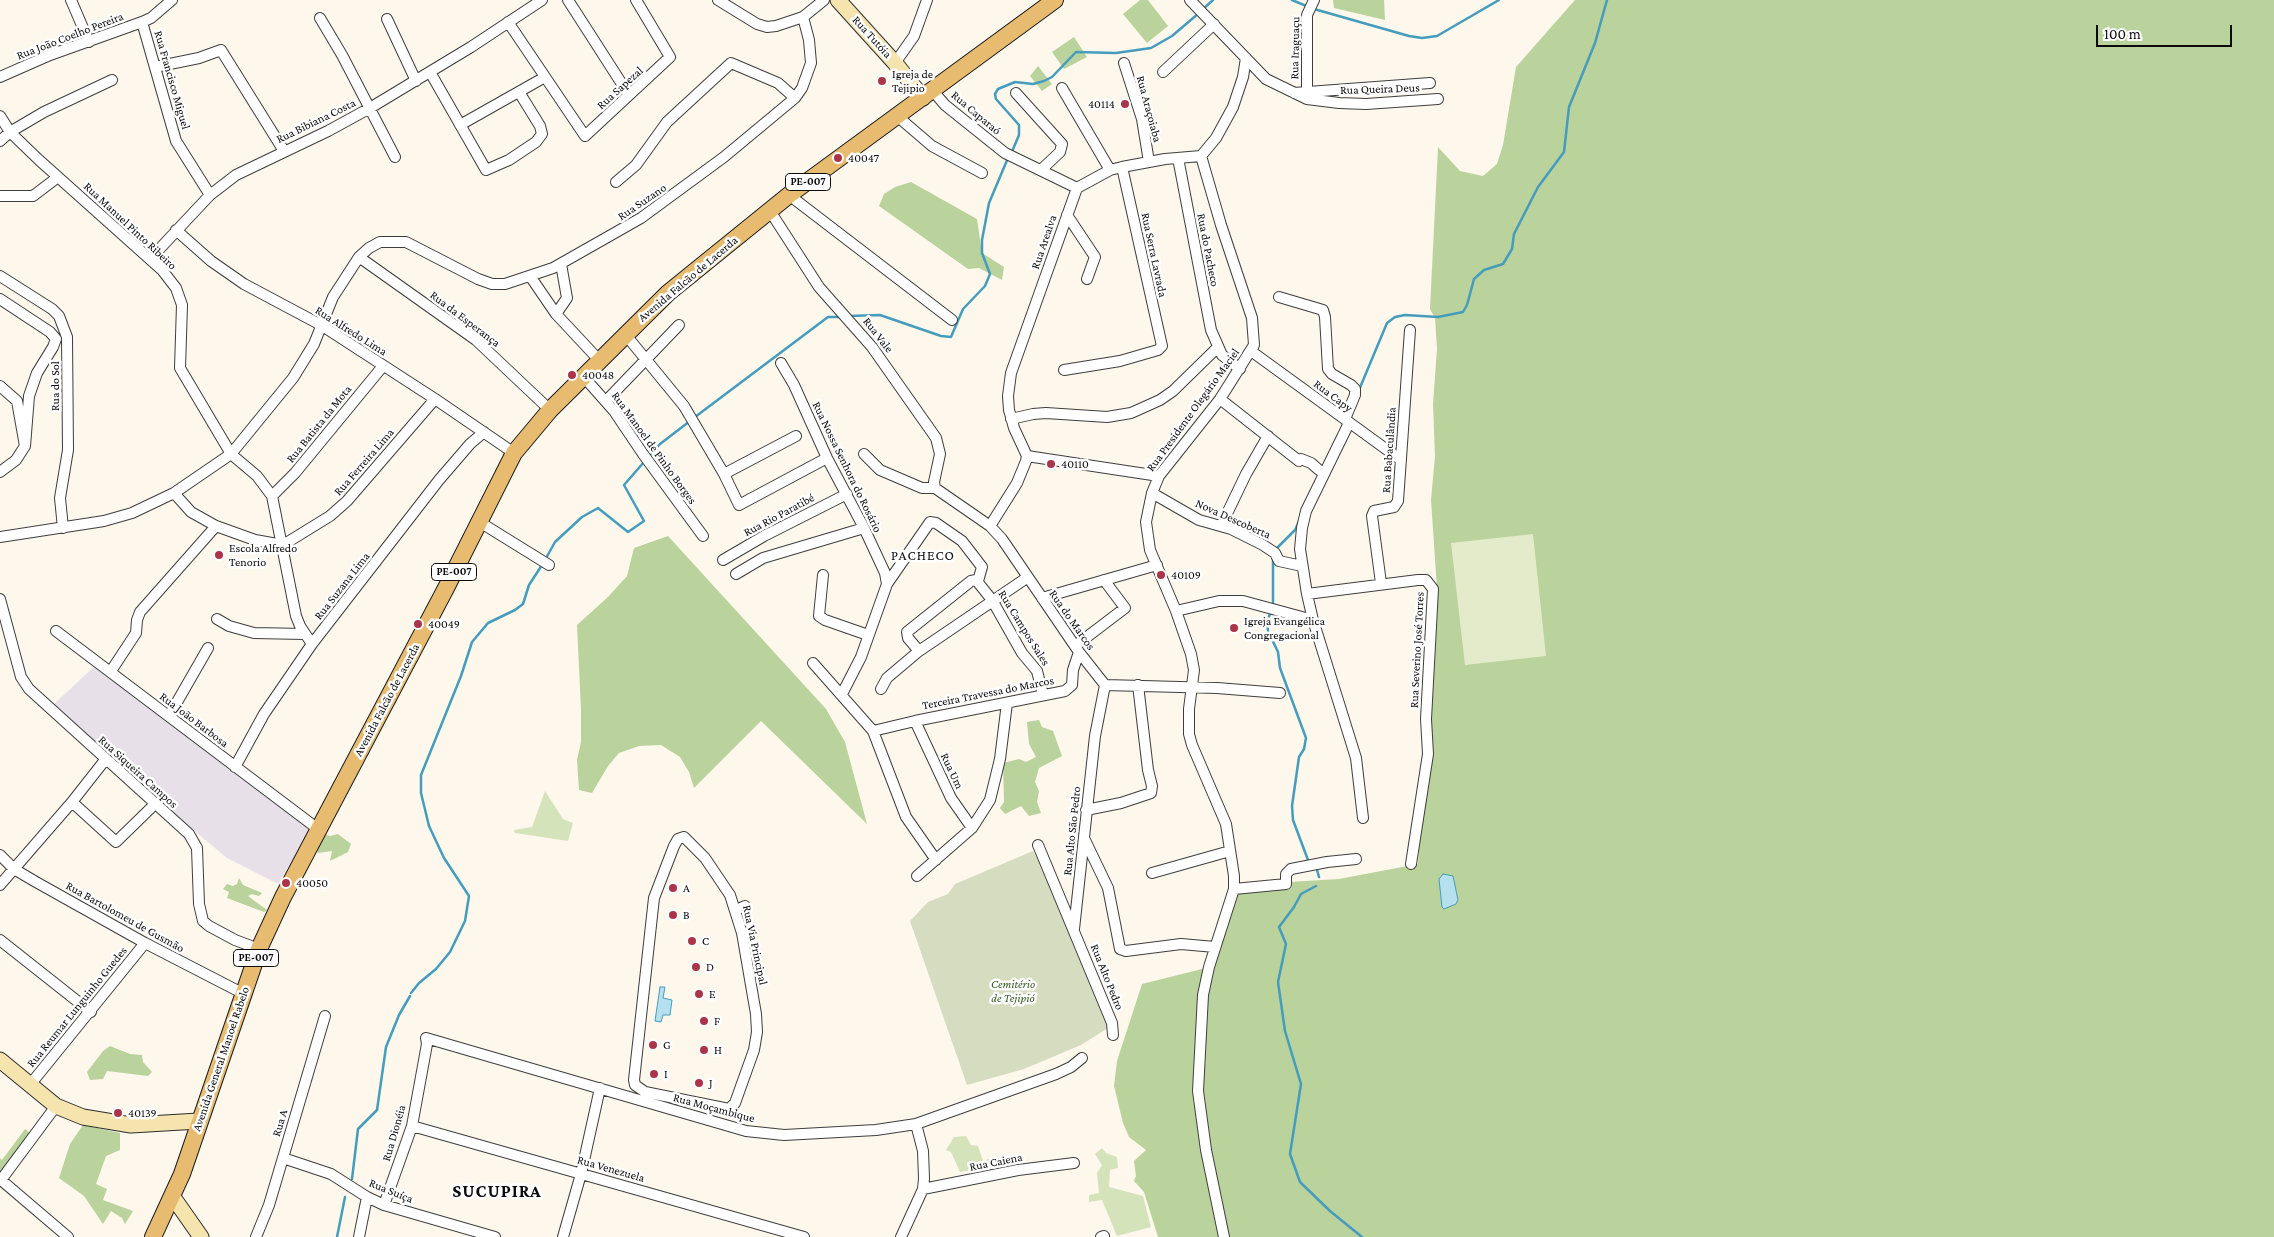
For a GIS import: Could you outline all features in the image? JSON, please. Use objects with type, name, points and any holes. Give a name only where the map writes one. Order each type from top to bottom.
[{"type":"main road","name":"Rua Tutóia","points":[[838,0],[895,63],[928,94]]},
{"type":"main road","name":"Avenida Falcão de Lacerda","points":[[332,802],[442,596],[478,521],[514,454],[550,410],[668,293],[789,195],[1054,0]]},
{"type":"main road","name":"Avenida General Manoel Rabelo","points":[[153,1237],[173,1197],[259,949],[332,802]]},
{"type":"main road","points":[[0,1060],[29,1086],[56,1106],[83,1117],[131,1125],[200,1122]]},
{"type":"main road","points":[[173,1197],[201,1237]]},
{"type":"street","points":[[71,0],[89,42]]},
{"type":"street","name":"Rua João Coelho Pereira","points":[[0,77],[50,55],[152,18],[172,0]]},
{"type":"street","name":"Rua Bibiana Costa","points":[[150,260],[210,195],[236,174],[370,108],[416,81],[542,0]]},
{"type":"street","points":[[568,0],[629,95]]},
{"type":"street","name":"Rua Sapezal","points":[[545,77],[585,136],[670,57],[636,0]]},
{"type":"street","points":[[718,0],[757,24],[767,27],[803,17],[824,0]]},
{"type":"street","points":[[895,63],[914,36],[927,0]]},
{"type":"street","name":"Rua Iraguaçu","points":[[1307,95],[1308,10],[1314,0]]},
{"type":"street","name":"Rua Queira Deus","points":[[1191,1],[1266,79],[1294,93],[1339,103],[1366,104],[1438,99]]},
{"type":"street","name":"Rua Suzano","points":[[359,256],[380,242],[406,242],[478,279],[492,284],[505,284],[561,264],[616,234],[653,210],[732,151],[795,98],[802,88],[811,63],[809,40],[803,17]]},
{"type":"street","points":[[320,18],[342,55],[395,157]]},
{"type":"street","points":[[387,19],[416,81]]},
{"type":"street","name":"Rua Francisco Miguel","points":[[142,22],[176,141],[210,195]]},
{"type":"street","points":[[460,125],[545,77],[508,22]]},
{"type":"street","points":[[1163,72],[1214,24]]},
{"type":"street","points":[[155,67],[199,58],[218,50],[223,51],[284,151]]},
{"type":"street","points":[[1077,188],[1110,170],[1149,162],[1201,156],[1216,138],[1233,107],[1243,77],[1246,58]]},
{"type":"street","points":[[616,182],[636,165],[667,122],[731,63],[769,78],[778,83],[795,98]]},
{"type":"street","name":"Rua Araçoiaba","points":[[1124,63],[1142,119],[1149,162]]},
{"type":"street","points":[[430,72],[486,170],[509,160],[536,142],[542,134],[540,126],[519,92]]},
{"type":"street","points":[[0,141],[10,132],[52,109],[112,80]]},
{"type":"street","name":"Rua Queira Deus","points":[[1307,95],[1430,84]]},
{"type":"street","points":[[1062,88],[1110,170]]},
{"type":"street","points":[[1016,93],[1062,144],[1060,152],[1042,169]]},
{"type":"street","name":"Rua Caparaó","points":[[928,94],[1009,155],[1042,169],[1077,188]]},
{"type":"street","name":"Rua Manuel Pinto Ribeiro","points":[[0,116],[10,132],[169,278],[181,296],[180,368],[231,454],[257,476],[272,496],[296,616],[312,644]]},
{"type":"street","points":[[897,116],[932,146],[982,173]]},
{"type":"street","name":"Rua Presidente Olegário Maciel","points":[[1201,156],[1221,225],[1252,318],[1254,335],[1251,351],[1240,369],[1220,399],[1160,476],[1152,493],[1146,522],[1147,534],[1157,566],[1176,611],[1191,654],[1194,670],[1189,708],[1189,734],[1194,752],[1226,824],[1234,889]]},
{"type":"street","name":"Rua do Pacheco","points":[[1178,158],[1211,330],[1218,347]]},
{"type":"street","name":"Rua Serra Lavrada","points":[[1064,370],[1120,361],[1161,348],[1161,339],[1151,302],[1122,167]]},
{"type":"street","points":[[0,196],[22,197],[37,194],[58,177]]},
{"type":"street","name":"Rua Arealva","points":[[1026,456],[1011,420],[1008,396],[1011,373],[1077,188]]},
{"type":"street","points":[[789,195],[952,320]]},
{"type":"street","name":"Rua Vale","points":[[770,211],[819,287],[850,320],[890,372],[936,438],[940,454],[935,486]]},
{"type":"street","points":[[1067,215],[1095,257],[1087,279]]},
{"type":"street","name":"Rua Alfredo Lima","points":[[176,230],[211,261],[244,284],[321,325],[435,399],[514,454]]},
{"type":"street","points":[[0,537],[104,521],[132,513],[174,493],[231,454],[293,378],[314,344],[333,297],[359,256]]},
{"type":"street","name":"Rua da Esperança","points":[[359,256],[476,340],[550,410]]},
{"type":"street","points":[[556,314],[567,298],[561,264]]},
{"type":"street","name":"Rua do Sol","points":[[0,276],[52,309],[59,316],[65,331],[68,348],[68,450],[60,498],[63,528]]},
{"type":"street","points":[[530,276],[556,314],[599,360]]},
{"type":"street","points":[[1279,297],[1313,306],[1324,313],[1328,369],[1332,374],[1351,384],[1355,389],[1347,421],[1306,511],[1302,528],[1302,566],[1306,594],[1313,620],[1356,758],[1363,818]]},
{"type":"street","points":[[0,299],[56,338],[53,347],[37,374],[29,396],[25,446],[16,460],[0,472]]},
{"type":"street","points":[[606,401],[679,325]]},
{"type":"street","name":"Rua Babaculândia","points":[[1381,583],[1373,513],[1397,504],[1410,330]]},
{"type":"street","points":[[625,334],[671,388],[692,418],[724,474],[738,505],[827,458]]},
{"type":"street","points":[[1011,420],[1033,414],[1046,413],[1101,417],[1130,413],[1160,400],[1173,391],[1218,347],[1222,355],[1240,369]]},
{"type":"street","name":"Rua Capy","points":[[1251,351],[1401,460]]},
{"type":"street","name":"Rua Nossa Senhora do Rosário","points":[[781,363],[797,392],[827,458],[864,528],[885,573],[887,584]]},
{"type":"street","name":"Rua Batista da Mota","points":[[272,496],[300,466],[383,366]]},
{"type":"street","name":"Rua Manoel de Pinho Borges","points":[[583,376],[606,401],[703,536]]},
{"type":"street","points":[[0,386],[17,401],[25,446]]},
{"type":"street","name":"Rua Ferreira Lima","points":[[283,545],[330,516],[347,501],[435,399]]},
{"type":"street","points":[[1220,399],[1299,460],[1311,463],[1319,470]]},
{"type":"street","name":"Rua Suzana Lima","points":[[235,767],[259,722],[312,644],[439,480],[465,449],[484,432]]},
{"type":"street","points":[[724,474],[796,436]]},
{"type":"street","points":[[1220,526],[1246,474],[1268,436]]},
{"type":"street","points":[[864,454],[880,470],[922,488],[935,486],[990,526],[1022,473],[1026,456],[1160,476]]},
{"type":"street","points":[[174,493],[191,512],[216,526],[255,540],[283,545]]},
{"type":"street","name":"Nova Descoberta","points":[[1152,493],[1199,520],[1220,526],[1272,550],[1279,561],[1302,566]]},
{"type":"street","name":"Rua Rio Paratibé","points":[[723,560],[764,536],[847,494]]},
{"type":"street","points":[[478,521],[549,565]]},
{"type":"street","points":[[842,694],[861,657],[887,584],[930,522],[936,523],[962,541],[982,567],[976,580],[909,630],[907,636],[919,651]]},
{"type":"street","points":[[111,671],[136,633],[136,620],[140,612],[216,526]]},
{"type":"street","name":"Rua do Marcos","points":[[990,526],[1011,552],[1077,649],[1105,685]]},
{"type":"street","points":[[736,574],[762,558],[864,528]]},
{"type":"street","points":[[1042,598],[1157,566]]},
{"type":"street","points":[[823,575],[818,612],[821,618],[868,635]]},
{"type":"street","points":[[881,689],[888,678],[919,651],[1028,577]]},
{"type":"street","name":"Rua Campos Sales","points":[[976,580],[992,600],[1013,638],[1037,671],[1043,695]]},
{"type":"street","points":[[1077,649],[1125,608],[1104,580]]},
{"type":"street","name":"Rua Severino José Torres","points":[[1306,594],[1381,583],[1426,580],[1433,589],[1426,719],[1428,754],[1411,864]]},
{"type":"street","name":"Rua Siqueira Campos","points":[[0,599],[3,621],[21,678],[29,689],[105,760],[189,834],[197,848],[199,904],[203,921],[235,940],[259,949]]},
{"type":"street","points":[[1176,611],[1219,601],[1243,601],[1313,620]]},
{"type":"street","points":[[217,619],[229,626],[254,633],[305,634]]},
{"type":"street","name":"Rua João Barbosa","points":[[56,631],[318,828]]},
{"type":"street","points":[[170,716],[208,648]]},
{"type":"street","name":"Terceira Travessa do Marcos","points":[[873,731],[915,720],[1065,691],[1071,687],[1077,649]]},
{"type":"street","points":[[814,663],[873,731],[906,817],[936,860]]},
{"type":"street","points":[[1105,685],[1217,688],[1280,693]]},
{"type":"street","name":"Rua Alto São Pedro","points":[[1074,929],[1095,736],[1105,685]]},
{"type":"street","points":[[1086,810],[1121,803],[1151,793],[1152,786],[1146,754],[1138,685]]},
{"type":"street","points":[[917,876],[972,828],[990,800],[996,782],[1007,703]]},
{"type":"street","name":"Rua Um","points":[[915,720],[953,802],[972,828]]},
{"type":"street","points":[[0,885],[72,802],[105,760]]},
{"type":"street","points":[[72,802],[116,842],[155,804]]},
{"type":"street","points":[[1084,837],[1108,888],[1120,949],[1126,951],[1181,944],[1215,947]]},
{"type":"street","name":"Rua Via Principal","points":[[684,838],[687,840],[705,858],[741,908],[757,1032],[745,1077],[735,1103],[731,1108],[724,1108],[645,1092],[635,1085],[634,1074],[654,898],[678,839],[684,838]]},
{"type":"street","points":[[1038,845],[1074,929]]},
{"type":"street","points":[[1152,873],[1230,851]]},
{"type":"street","name":"Rua Bartolomeu de Gusmão","points":[[0,855],[14,869],[144,943],[244,994]]},
{"type":"street","points":[[1224,1237],[1206,1150],[1198,1091],[1203,995],[1215,947],[1234,889],[1286,884],[1286,874],[1291,869],[1318,863],[1356,859]]},
{"type":"street","name":"Rua Alto Pedro","points":[[1074,929],[1112,1023],[1113,1035]]},
{"type":"street","points":[[0,940],[91,1012]]},
{"type":"street","name":"Rua Reumar Lunguinho Guedes","points":[[29,1086],[91,1012],[144,943]]},
{"type":"street","name":"Rua A","points":[[256,1237],[269,1205],[325,1016]]},
{"type":"street","name":"Rua Moçambique","points":[[426,1038],[749,1128],[800,1134],[876,1130],[916,1124],[1056,1074],[1071,1067],[1082,1058]]},
{"type":"street","name":"Rua Dionéia","points":[[384,1205],[412,1126],[426,1038]]},
{"type":"street","points":[[563,1237],[582,1174],[600,1088]]},
{"type":"street","points":[[56,1106],[1,1180],[68,1237]]},
{"type":"street","points":[[901,1237],[923,1189],[924,1165],[916,1124]]},
{"type":"street","name":"Rua Venezuela","points":[[412,1126],[804,1237]]},
{"type":"street","name":"Rua Suíça","points":[[282,1158],[331,1174],[367,1197],[384,1205],[495,1237]]},
{"type":"street","name":"Rua Caiena","points":[[923,1189],[1018,1170],[1074,1163]]},
{"type":"street","points":[[359,1237],[367,1197]]},
{"type":"shaded area","points":[[97,664],[311,828],[278,884],[227,858],[126,774],[54,704]]},
{"type":"green space","points":[[1140,0],[1148,0],[1168,26],[1147,43],[1123,14]]},
{"type":"green space","points":[[1333,0],[1384,0],[1385,20],[1334,8]]},
{"type":"green space","points":[[1575,0],[2274,0],[2274,1237],[1225,1237],[1208,1142],[1215,1217],[1220,1237],[1158,1237],[1144,1192],[1134,1181],[1136,1176],[1134,1161],[1146,1150],[1129,1137],[1123,1123],[1114,1086],[1117,1061],[1142,984],[1210,967],[1237,885],[1339,879],[1418,864],[1437,588],[1431,500],[1435,456],[1433,404],[1437,349],[1435,318],[1430,309],[1438,147],[1460,171],[1483,176],[1497,164],[1503,145],[1516,67]]},
{"type":"green space","points":[[1074,37],[1087,57],[1064,69],[1052,52]]},
{"type":"green space","points":[[1038,66],[1052,84],[1042,91],[1030,76]]},
{"type":"green space","points":[[911,182],[977,219],[982,253],[1004,267],[1002,280],[979,268],[968,269],[879,206],[884,194],[895,187]]},
{"type":"green space","points":[[1533,534],[1546,656],[1465,665],[1451,543]]},
{"type":"green space","points":[[668,536],[826,709],[845,742],[867,824],[761,721],[694,788],[689,772],[680,757],[661,745],[639,746],[619,753],[608,766],[592,793],[579,790],[577,760],[581,742],[581,709],[577,625],[608,597],[627,576],[634,548]]},
{"type":"green space","points":[[1039,720],[1042,727],[1053,731],[1062,756],[1039,768],[1035,782],[1039,791],[1037,802],[1041,813],[1029,816],[1021,806],[1005,814],[1000,808],[1004,802],[1003,763],[1019,759],[1026,762],[1036,757],[1029,744],[1027,722]]},
{"type":"green space","points":[[545,791],[563,819],[573,823],[568,841],[515,833],[514,830],[532,827]]},
{"type":"green space","points":[[324,834],[330,836],[338,834],[351,844],[348,852],[330,861],[332,851],[318,853],[316,848]]},
{"type":"green space","name":"Cemitério de Tejipió","points":[[1033,851],[1047,875],[1070,928],[1108,1028],[1081,1045],[1024,1069],[967,1085],[910,921],[928,902],[948,894],[955,884]]},
{"type":"green space","points":[[239,878],[243,885],[262,893],[259,896],[252,894],[248,896],[267,910],[264,912],[227,898],[229,892],[223,889],[227,884],[233,886],[237,884]]},
{"type":"green space","points":[[110,1046],[130,1054],[142,1055],[143,1062],[152,1072],[148,1076],[107,1071],[103,1079],[90,1080],[87,1072],[103,1051]]},
{"type":"green space","points":[[83,1125],[120,1133],[120,1150],[106,1156],[96,1184],[107,1189],[103,1200],[133,1211],[125,1224],[122,1218],[111,1211],[103,1224],[84,1196],[59,1178],[70,1144]]},
{"type":"green space","points":[[25,1129],[32,1135],[0,1175],[0,1158],[2,1160]]},
{"type":"green space","points":[[966,1136],[971,1145],[978,1146],[983,1161],[996,1156],[998,1165],[960,1172],[951,1152],[946,1150],[954,1137]]},
{"type":"green space","points":[[1102,1148],[1106,1153],[1117,1157],[1118,1168],[1110,1170],[1109,1187],[1143,1196],[1151,1227],[1117,1236],[1102,1200],[1089,1202],[1089,1195],[1099,1193],[1097,1173],[1102,1165],[1095,1154]]},
{"type":"water","points":[[1443,874],[1453,876],[1458,900],[1456,904],[1444,909],[1442,907],[1439,879]]},
{"type":"water","points":[[660,987],[665,987],[663,998],[672,1000],[670,1015],[663,1015],[661,1022],[655,1021]]},
{"type":"waterway","points":[[1203,9],[1213,0]]},
{"type":"waterway","points":[[1292,0],[1309,7]]},
{"type":"waterway","points":[[1314,9],[1422,38],[1437,36],[1499,0]]},
{"type":"waterway","points":[[1359,390],[1387,323],[1395,317],[1405,315],[1438,317],[1463,312],[1467,305],[1474,279],[1484,270],[1503,264],[1512,249],[1514,234],[1538,187],[1564,152],[1569,107],[1595,43],[1607,0]]},
{"type":"waterway","points":[[1011,154],[1019,135],[1019,125],[996,99],[995,94],[998,89],[1015,82],[1033,84],[1044,81],[1052,77],[1076,52],[1116,53],[1151,48],[1172,36],[1199,13]]},
{"type":"waterway","points":[[849,316],[880,315],[941,336],[951,337],[963,309],[985,286],[990,274],[982,253],[982,240],[989,203],[1008,158]]},
{"type":"waterway","points":[[695,417],[828,317],[841,317]]},
{"type":"waterway","points":[[649,456],[660,444],[690,421]]},
{"type":"waterway","points":[[545,560],[555,542],[582,517],[598,508],[628,532],[644,521],[624,485],[644,462]]},
{"type":"waterway","points":[[1276,549],[1295,530],[1299,521]]},
{"type":"waterway","points":[[1273,556],[1273,605]]},
{"type":"waterway","points":[[411,993],[419,983],[436,969],[450,952],[465,921],[469,896],[444,858],[429,826],[421,793],[421,775],[461,676],[472,642],[488,623],[523,604],[529,585],[542,565]]},
{"type":"waterway","points":[[1271,612],[1267,621],[1268,631],[1278,652],[1280,668],[1306,738],[1304,749],[1299,757],[1292,806],[1293,820],[1308,860]]},
{"type":"waterway","points":[[1317,870],[1319,877]]},
{"type":"waterway","points":[[1316,886],[1301,894],[1279,927],[1286,944],[1278,982],[1285,1031],[1301,1084],[1290,1154],[1300,1182],[1330,1211],[1362,1237]]},
{"type":"waterway","points":[[352,1179],[358,1129],[377,1110],[386,1047],[399,1015],[410,996]]},
{"type":"waterway","points":[[337,1237],[345,1197]]},
{"type":"place","name":"Igreja de Tejipio","points":[[882,81]]},
{"type":"place","name":"40114","points":[[1125,104]]},
{"type":"place","name":"40047","points":[[838,158]]},
{"type":"place","name":"40048","points":[[572,375]]},
{"type":"place","name":"40110","points":[[1051,464]]},
{"type":"place","name":"Escola Alfredo Tenorio","points":[[219,555]]},
{"type":"place","name":"40109","points":[[1161,575]]},
{"type":"place","name":"40049","points":[[418,624]]},
{"type":"place","name":"Igreja Evangélica Congregacional","points":[[1234,628]]},
{"type":"place","name":"40050","points":[[286,883]]},
{"type":"place","name":"A","points":[[673,888]]},
{"type":"place","name":"B","points":[[673,915]]},
{"type":"place","name":"C","points":[[692,941]]},
{"type":"place","name":"D","points":[[696,967]]},
{"type":"place","name":"E","points":[[699,994]]},
{"type":"place","name":"F","points":[[704,1021]]},
{"type":"place","name":"G","points":[[653,1045]]},
{"type":"place","name":"H","points":[[704,1050]]},
{"type":"place","name":"I","points":[[654,1074]]},
{"type":"place","name":"J","points":[[699,1083]]},
{"type":"place","name":"40139","points":[[118,1113]]},
{"type":"district","name":"PACHECO","points":[[923,556]]},
{"type":"district","name":"SUCUPIRA","points":[[497,1191]]}]
